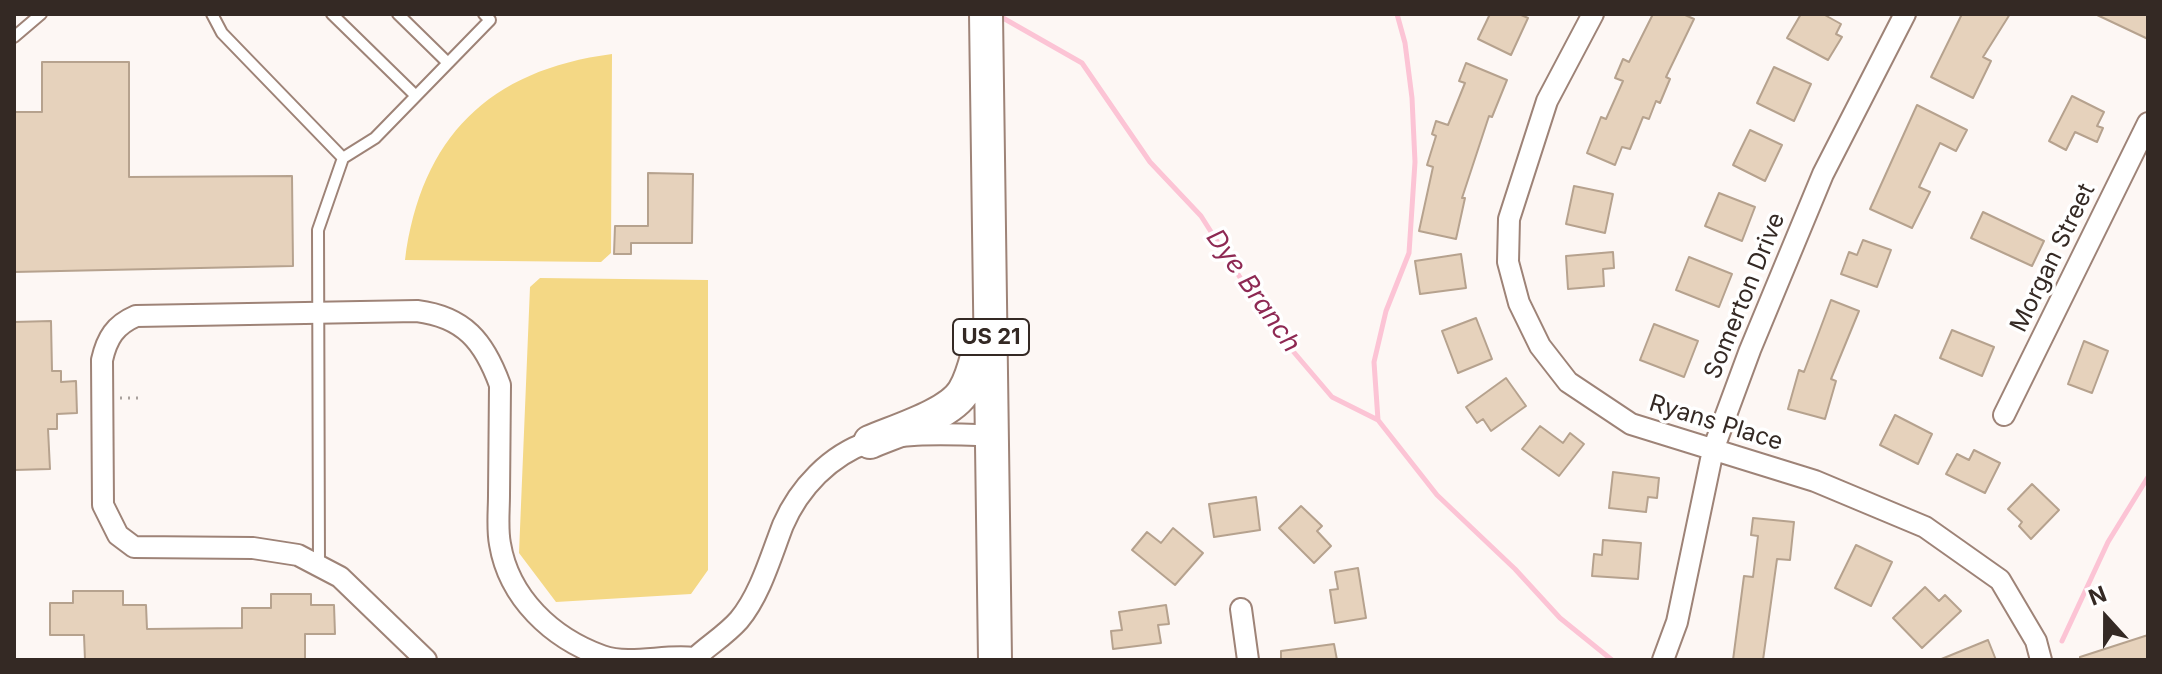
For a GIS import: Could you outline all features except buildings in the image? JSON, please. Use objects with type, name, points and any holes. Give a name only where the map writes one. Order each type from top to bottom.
[{"type":"main road","name":"US 21","points":[[986,14],[995,660]]},
{"type":"main road","points":[[870,442],[955,401],[965,390],[990,314]]},
{"type":"street","name":"Ryans Place","points":[[1593,14],[1547,101],[1509,219],[1508,262],[1519,303],[1540,346],[1568,382],[1631,424],[1815,481],[1925,527],[2000,580],[2036,641],[2041,660]]},
{"type":"street","name":"Somerton Drive","points":[[1663,660],[1677,622],[1713,450],[1750,350],[1823,174],[1905,14]]},
{"type":"street","name":"Morgan Street","points":[[2004,415],[2148,123]]},
{"type":"street","points":[[426,660],[340,577],[298,555],[276,550],[134,547],[118,535],[103,505],[102,360],[107,340],[120,323],[136,316],[417,311],[439,314],[463,326],[492,362],[500,385],[499,543],[508,573],[526,605],[550,628],[604,657],[631,659],[676,655],[693,659],[718,642],[741,618],[754,595],[787,518],[806,486],[834,461],[870,442],[916,435],[992,435]]},
{"type":"street","points":[[1241,609],[1248,660]]},
{"type":"lane","points":[[14,37],[41,14]]},
{"type":"lane","points":[[212,14],[222,33],[343,158]]},
{"type":"lane","points":[[332,14],[416,96]]},
{"type":"lane","points":[[398,14],[448,63]]},
{"type":"lane","points":[[319,565],[318,230],[343,158],[375,138],[490,20],[484,14]]},
{"type":"path","points":[[117,398],[140,398]]},
{"type":"shaded area","points":[[612,54],[611,253],[601,262],[405,260],[413,216],[427,178],[445,145],[468,117],[497,94],[530,76],[568,62]]},
{"type":"shaded area","points":[[540,278],[708,280],[708,570],[691,594],[556,602],[519,553],[530,287]]},
{"type":"waterway","points":[[1378,420],[1374,362],[1386,311],[1409,253],[1415,162],[1412,98],[1405,43],[1397,14]]},
{"type":"waterway","name":"Dye Branch","points":[[1003,18],[1082,63],[1150,162],[1201,216],[1269,323],[1332,397],[1378,420],[1437,495],[1515,569],[1560,618],[1612,660]]},
{"type":"waterway","points":[[2062,641],[2108,542],[2148,477]]}]
